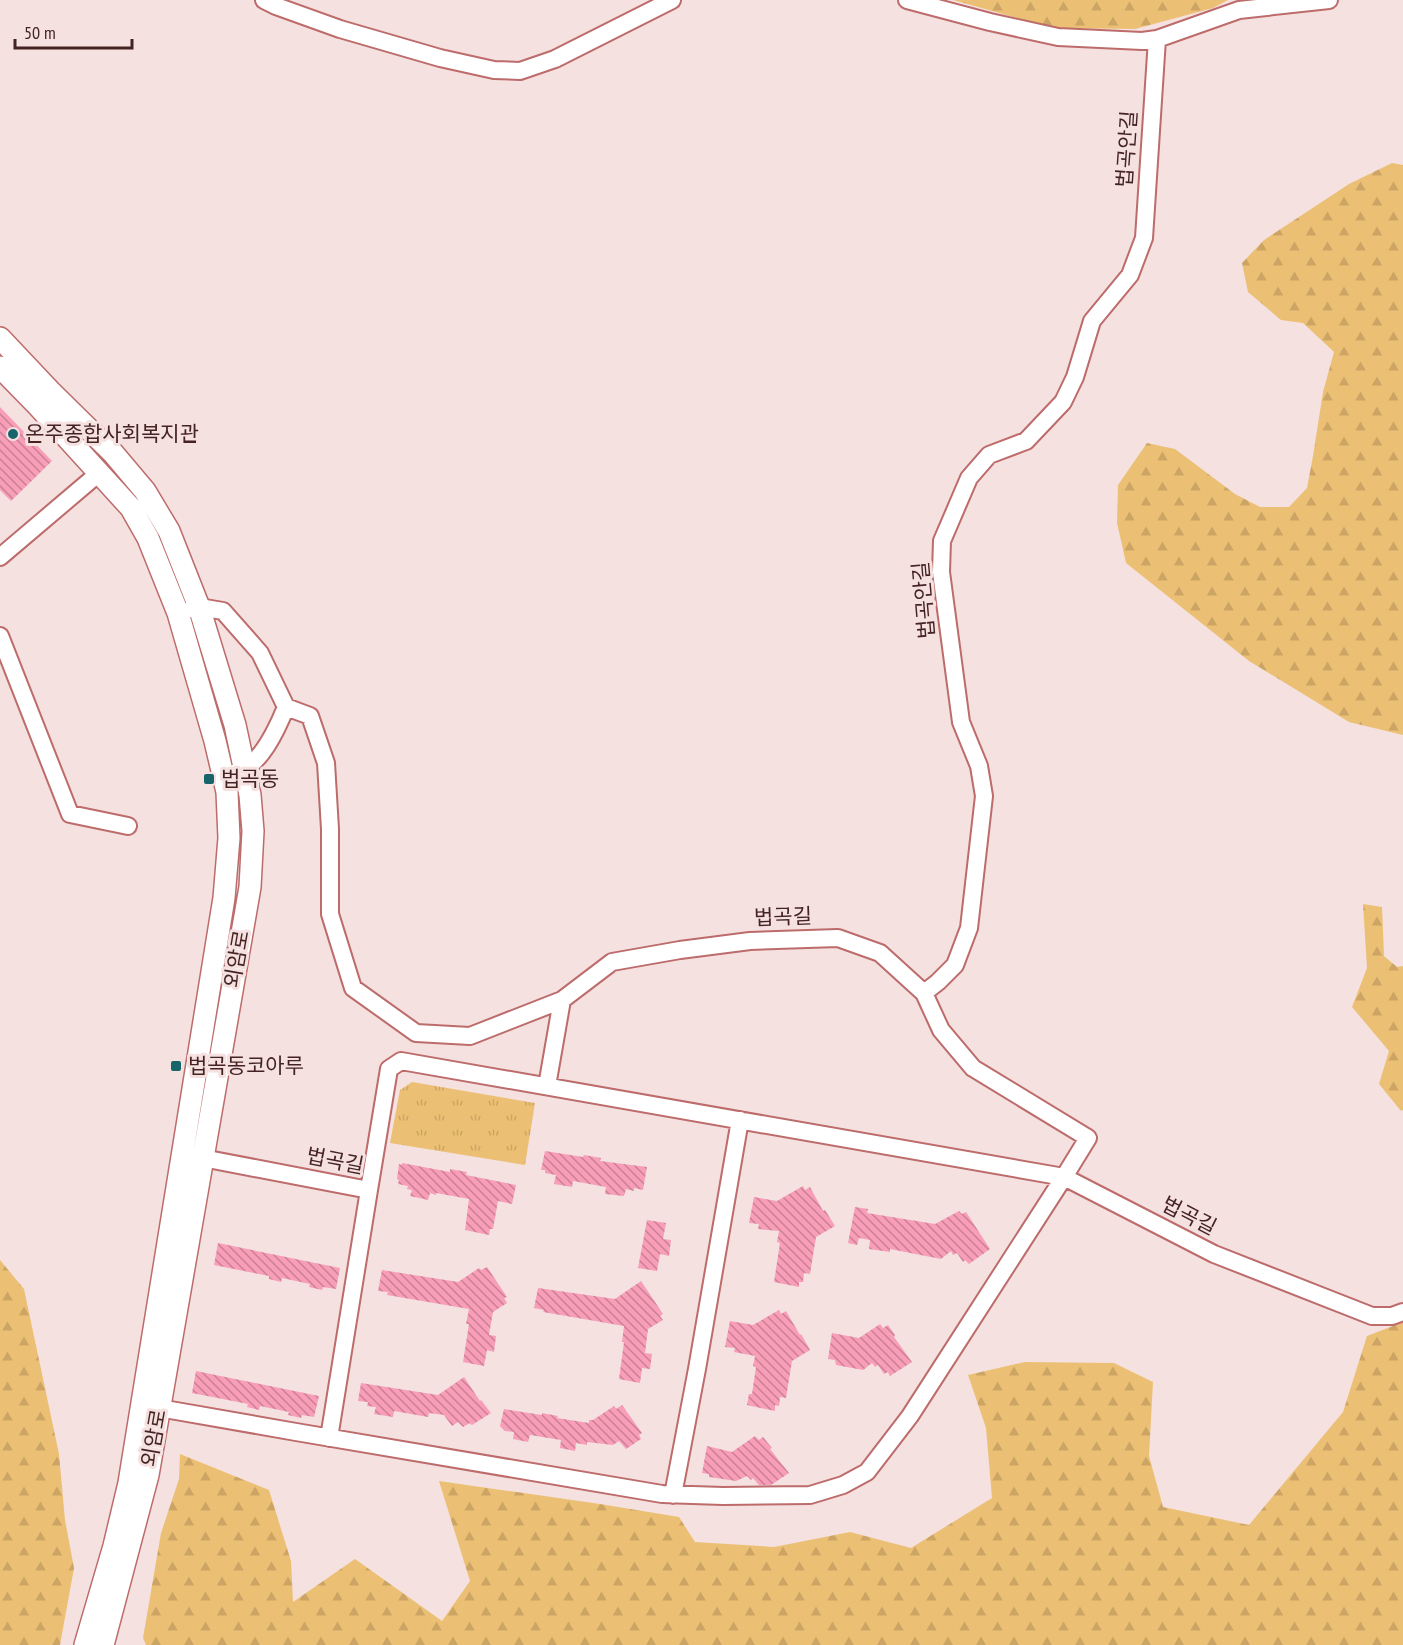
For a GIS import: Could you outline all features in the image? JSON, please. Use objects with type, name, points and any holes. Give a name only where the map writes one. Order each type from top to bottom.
[{"type":"main road","name":"외암로","points":[[0,338],[113,453],[145,491],[169,531],[199,607],[235,725],[250,795],[253,831],[250,887],[192,1156],[144,1395],[129,1483],[114,1546],[85,1645]]},
{"type":"main road","name":"외암로","points":[[0,367],[131,508],[148,538],[178,613],[215,741],[226,792],[229,838],[224,898],[159,1408],[148,1475],[103,1645]]},
{"type":"street","points":[[264,0],[340,28],[440,58],[494,70],[520,71],[555,59],[672,0]]},
{"type":"street","points":[[907,0],[1058,37],[1142,41],[1156,39],[1239,10],[1329,0]]},
{"type":"street","name":"법곡안길","points":[[924,993],[955,965],[969,928],[984,796],[979,766],[961,722],[941,572],[942,541],[969,478],[989,455],[1026,441],[1063,402],[1075,377],[1092,321],[1130,275],[1144,238],[1156,39]]},
{"type":"street","points":[[0,557],[99,473]]},
{"type":"street","points":[[178,613],[199,607],[223,611],[260,653],[286,707],[276,732],[254,762],[244,770],[223,775]]},
{"type":"street","points":[[0,636],[70,814],[128,826]]},
{"type":"street","name":"법곡길","points":[[286,707],[310,716],[326,763],[330,829],[330,914],[353,988],[416,1033],[470,1036],[562,1000],[612,962],[750,940],[838,938],[880,953],[924,993],[940,1030],[973,1068],[1088,1138],[1064,1178]]},
{"type":"street","points":[[547,1086],[562,1000]]},
{"type":"street","name":"법곡길","points":[[192,1156],[369,1191],[389,1069],[401,1060],[1064,1178],[1214,1254],[1372,1317],[1392,1316],[1403,1312]]},
{"type":"street","points":[[673,1495],[740,1120]]},
{"type":"street","points":[[159,1408],[673,1495],[810,1495],[843,1485],[867,1472],[910,1416],[1064,1178]]},
{"type":"street","points":[[329,1438],[369,1191]]},
{"type":"green space","points":[[953,0],[1228,0],[1213,8],[1135,29],[1053,28]]},
{"type":"green space","points":[[1392,163],[1403,165],[1403,735],[1349,722],[1249,661],[1126,563],[1117,523],[1118,485],[1147,443],[1175,449],[1235,494],[1260,507],[1289,507],[1307,488],[1323,392],[1334,352],[1303,323],[1281,320],[1248,292],[1242,263],[1264,240],[1349,184]]},
{"type":"green space","points":[[1363,904],[1382,907],[1384,956],[1397,967],[1403,966],[1403,1110],[1401,1111],[1379,1084],[1389,1051],[1352,1007],[1367,968]]},
{"type":"green space","points":[[412,1082],[535,1103],[525,1165],[390,1143],[400,1090]]},
{"type":"green space","points":[[0,1260],[24,1289],[59,1454],[65,1520],[74,1568],[60,1645],[0,1645]]},
{"type":"green space","points":[[1403,1322],[1403,1645],[146,1645],[143,1638],[161,1533],[179,1479],[180,1454],[269,1490],[291,1561],[293,1602],[355,1559],[442,1621],[470,1581],[439,1481],[679,1517],[695,1542],[774,1547],[850,1532],[911,1548],[992,1498],[986,1428],[968,1375],[1025,1362],[1114,1363],[1153,1382],[1149,1456],[1163,1507],[1249,1525],[1343,1412],[1367,1336]]},
{"type":"building","name":"온주종합사회복지관","points":[[0,407],[52,461],[11,501],[0,490]]},
{"type":"building","points":[[545,1151],[583,1157],[584,1155],[601,1158],[600,1161],[647,1167],[643,1190],[626,1189],[624,1196],[605,1194],[606,1187],[573,1181],[572,1187],[554,1184],[556,1175],[541,1170]]},
{"type":"building","points":[[402,1163],[450,1172],[450,1169],[467,1172],[466,1175],[516,1185],[512,1204],[498,1201],[493,1229],[490,1229],[489,1235],[465,1230],[469,1199],[436,1193],[436,1195],[430,1193],[428,1200],[410,1196],[412,1190],[407,1189],[408,1186],[398,1184],[399,1164],[402,1165]]},
{"type":"building","points":[[803,1186],[805,1190],[810,1187],[823,1211],[825,1210],[835,1226],[816,1237],[810,1274],[804,1273],[803,1282],[799,1282],[799,1287],[774,1282],[780,1243],[777,1242],[779,1231],[758,1229],[759,1224],[749,1223],[754,1197],[777,1201]]},
{"type":"building","points":[[855,1207],[868,1209],[867,1213],[935,1224],[959,1211],[962,1214],[966,1212],[990,1249],[969,1264],[965,1260],[963,1262],[957,1253],[953,1255],[951,1251],[941,1259],[890,1249],[890,1252],[869,1249],[870,1240],[859,1238],[857,1245],[848,1243]]},
{"type":"building","points":[[647,1220],[666,1223],[663,1239],[671,1240],[669,1256],[660,1254],[657,1271],[638,1268]]},
{"type":"building","points":[[218,1243],[340,1268],[336,1289],[323,1287],[322,1290],[309,1287],[310,1284],[282,1278],[281,1282],[269,1279],[269,1276],[214,1265]]},
{"type":"building","points":[[487,1267],[507,1297],[504,1298],[507,1303],[493,1312],[489,1335],[496,1336],[494,1352],[487,1350],[484,1366],[463,1362],[469,1309],[387,1295],[388,1292],[378,1291],[382,1270],[458,1282],[479,1268],[481,1270]]},
{"type":"building","points":[[641,1281],[663,1314],[660,1316],[663,1320],[648,1329],[645,1353],[652,1354],[650,1369],[642,1368],[640,1383],[619,1379],[624,1326],[543,1312],[544,1310],[534,1308],[538,1288],[615,1299]]},
{"type":"building","points":[[779,1310],[781,1314],[786,1311],[810,1350],[792,1361],[786,1398],[780,1397],[779,1406],[775,1405],[775,1411],[747,1405],[749,1394],[752,1394],[756,1367],[753,1366],[755,1356],[734,1352],[735,1348],[725,1347],[730,1321],[753,1325]]},
{"type":"building","points":[[880,1324],[883,1328],[888,1325],[912,1362],[890,1376],[888,1372],[884,1374],[878,1365],[875,1367],[872,1363],[863,1370],[836,1365],[835,1360],[828,1359],[832,1333],[859,1338]]},
{"type":"building","points":[[196,1371],[319,1396],[314,1417],[302,1415],[301,1418],[288,1415],[289,1412],[260,1406],[259,1410],[247,1407],[248,1404],[192,1393]]},
{"type":"building","points":[[464,1377],[491,1413],[472,1425],[470,1423],[463,1427],[458,1422],[452,1426],[444,1415],[429,1413],[428,1417],[394,1411],[393,1417],[374,1414],[376,1407],[367,1406],[368,1402],[358,1401],[361,1383],[438,1395]]},
{"type":"building","points":[[622,1405],[642,1433],[639,1435],[641,1439],[626,1449],[619,1441],[613,1445],[587,1442],[587,1445],[576,1443],[575,1451],[560,1448],[561,1440],[530,1435],[528,1442],[513,1439],[514,1432],[505,1431],[500,1426],[504,1409],[542,1415],[542,1413],[589,1423],[589,1420],[593,1420],[614,1406],[616,1409]]},
{"type":"building","points":[[755,1436],[759,1440],[763,1437],[789,1473],[771,1485],[759,1485],[753,1478],[751,1480],[747,1476],[736,1481],[709,1477],[709,1474],[702,1473],[707,1446],[732,1452]]},
{"type":"place","name":"온주종합사회복지관","points":[[13,434]]},
{"type":"place","name":"법곡동","points":[[209,779]]},
{"type":"place","name":"법곡동코아루","points":[[176,1066]]}]
